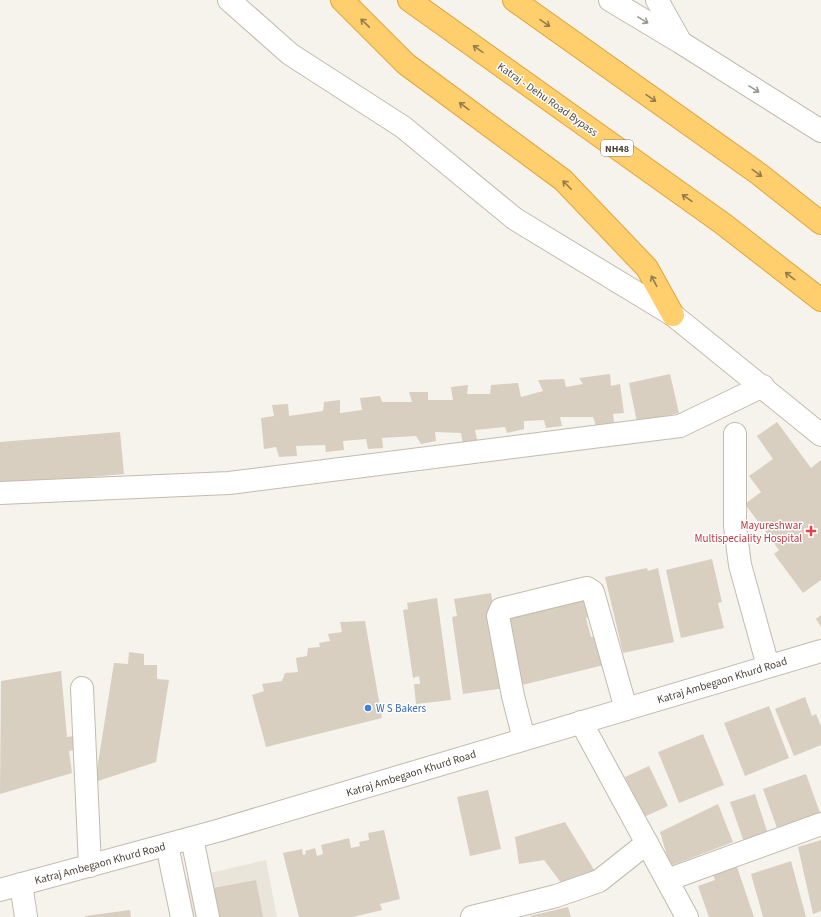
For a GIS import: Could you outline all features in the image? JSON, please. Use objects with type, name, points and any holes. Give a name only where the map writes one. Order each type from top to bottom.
[{"type":"highway","points":[[342,0],[406,64],[563,180],[648,268],[673,315]]},
{"type":"highway","name":"Katraj - Dehu Road Bypass","points":[[409,0],[722,222],[821,300]]},
{"type":"highway","points":[[514,0],[759,174],[821,223]]},
{"type":"street","points":[[229,0],[290,54],[403,127],[515,219],[673,315],[821,434]]},
{"type":"street","points":[[610,0],[680,42],[821,131]]},
{"type":"street","points":[[657,0],[680,42]]},
{"type":"street","points":[[0,493],[229,483],[680,426],[763,386]]},
{"type":"street","points":[[734,434],[734,526],[740,565],[768,666]]},
{"type":"street","points":[[524,739],[513,696],[498,616],[501,609],[587,588],[593,592],[626,709]]},
{"type":"street","name":"Katraj Ambegaon Khurd Road","points":[[0,890],[192,838],[821,650]]},
{"type":"street","points":[[82,688],[90,866]]},
{"type":"street","points":[[581,722],[687,917]]},
{"type":"street","points":[[667,880],[821,824]]},
{"type":"street","points":[[192,838],[208,917]]},
{"type":"street","points":[[472,917],[556,896],[599,881],[647,843]]},
{"type":"street","points":[[167,845],[182,917]]},
{"type":"street","points":[[21,884],[26,917]]},
{"type":"shaded area","points":[[266,860],[277,917],[191,917],[184,879]]},
{"type":"building","points":[[610,374],[611,386],[620,384],[624,413],[613,414],[615,428],[598,432],[593,417],[560,417],[562,426],[546,428],[544,420],[524,421],[524,429],[507,433],[505,427],[475,430],[479,448],[464,449],[461,433],[435,432],[436,441],[421,444],[416,436],[382,438],[383,448],[368,449],[366,439],[343,441],[344,450],[326,452],[325,445],[296,446],[297,456],[279,457],[276,447],[264,449],[261,418],[274,416],[272,405],[288,404],[289,416],[323,411],[324,402],[340,400],[340,413],[362,410],[360,398],[380,396],[382,402],[412,402],[409,392],[428,392],[428,400],[453,400],[451,387],[468,385],[467,394],[490,394],[491,385],[518,383],[521,397],[543,391],[538,380],[564,379],[566,387],[583,384],[579,378]]},
{"type":"building","points":[[670,374],[679,413],[637,422],[629,383]]},
{"type":"building","points":[[777,422],[811,468],[821,460],[821,580],[803,593],[774,554],[779,550],[745,504],[761,492],[749,476],[773,459],[757,436]]},
{"type":"building","points":[[120,432],[124,474],[0,485],[0,442]]},
{"type":"building","points":[[712,559],[722,602],[718,603],[724,628],[681,638],[666,570]]},
{"type":"building","points":[[647,568],[648,571],[658,568],[674,642],[623,653],[605,577]]},
{"type":"building","points":[[586,591],[592,616],[586,618],[591,637],[597,636],[604,665],[518,686],[501,617]]},
{"type":"building","points":[[491,593],[503,667],[497,669],[498,677],[504,676],[505,688],[463,694],[452,617],[457,616],[454,599]]},
{"type":"building","points":[[437,598],[451,700],[416,704],[414,684],[420,684],[419,676],[413,678],[403,610],[408,609],[407,603]]},
{"type":"building","points":[[821,615],[821,627],[816,619]]},
{"type":"building","points":[[365,621],[382,718],[266,747],[252,695],[264,691],[262,684],[282,681],[285,673],[298,672],[296,658],[307,656],[308,648],[320,647],[319,643],[330,641],[328,634],[342,632],[340,622]]},
{"type":"building","points":[[129,652],[144,654],[144,665],[157,665],[157,679],[169,680],[156,762],[95,782],[114,663],[128,664]]},
{"type":"building","points":[[61,671],[67,737],[73,736],[75,750],[69,751],[72,773],[0,794],[1,681]]},
{"type":"building","points":[[805,697],[812,716],[816,714],[821,726],[821,745],[794,756],[775,709]]},
{"type":"building","points":[[769,706],[789,758],[745,776],[724,723]]},
{"type":"building","points":[[703,734],[724,785],[679,803],[658,752]]},
{"type":"building","points":[[649,766],[668,806],[644,817],[625,777]]},
{"type":"building","points":[[806,774],[820,813],[777,828],[763,789]]},
{"type":"building","points":[[488,790],[501,849],[470,856],[457,797]]},
{"type":"building","points":[[755,794],[768,834],[744,842],[730,802]]},
{"type":"building","points":[[718,804],[733,842],[670,866],[660,832]]},
{"type":"building","points":[[565,822],[596,873],[565,888],[544,860],[519,864],[515,837]]},
{"type":"building","points":[[384,830],[400,899],[380,904],[382,910],[353,917],[299,917],[283,853],[302,849],[303,855],[306,854],[305,851],[315,848],[317,856],[323,854],[321,845],[349,838],[351,848],[360,846],[359,842],[369,840],[368,833]]},
{"type":"building","points":[[821,840],[821,911],[813,914],[798,847]]},
{"type":"building","points":[[791,861],[806,917],[763,917],[751,874]]},
{"type":"building","points":[[736,864],[754,917],[709,917],[698,886],[715,880],[712,872]]},
{"type":"building","points":[[256,880],[263,917],[214,917],[208,889]]},
{"type":"building","points":[[568,907],[571,917],[530,917],[530,916]]},
{"type":"building","points":[[130,910],[131,917],[85,917],[85,916]]},
{"type":"place","name":"Mayureshwar Multispeciality Hospital","points":[[811,531]]},
{"type":"place","name":"W S Bakers","points":[[368,708]]}]
